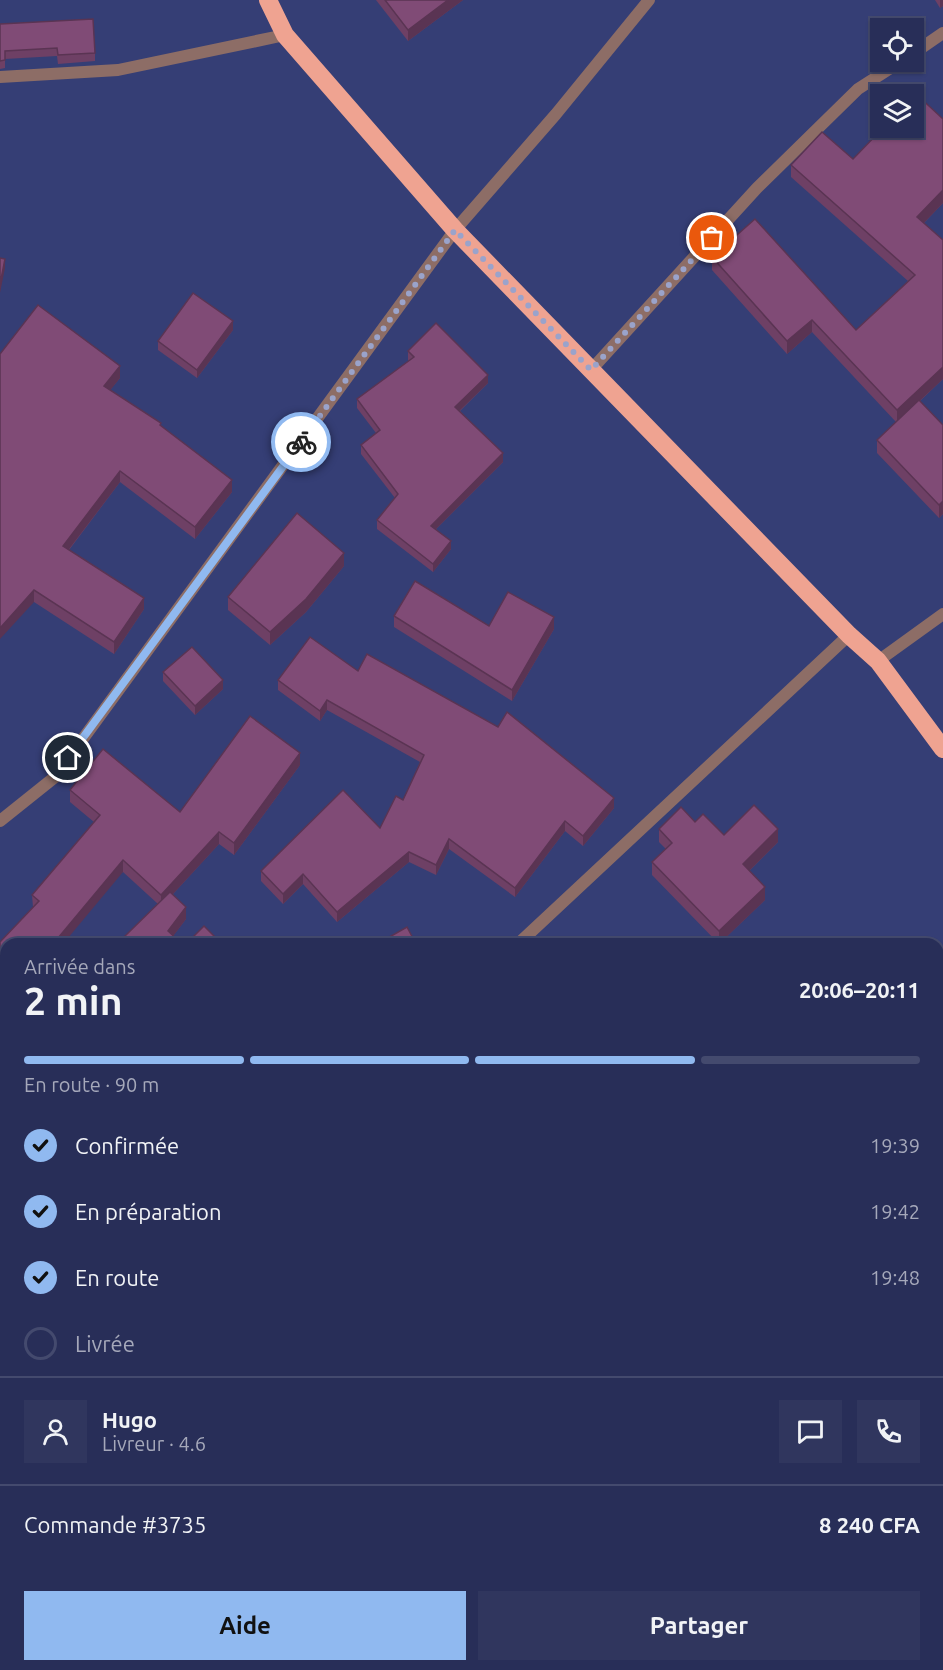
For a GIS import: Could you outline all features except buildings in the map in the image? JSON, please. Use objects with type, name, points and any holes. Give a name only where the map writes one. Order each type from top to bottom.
[{"type":"highway","points":[[268,0],[285,35],[455,230],[849,635],[878,661],[943,749]]},
{"type":"street","points":[[0,821],[55,777],[455,230],[556,114],[649,0]]},
{"type":"street","points":[[924,46],[943,33]]},
{"type":"street","points":[[0,77],[118,70],[285,35]]},
{"type":"street","points":[[591,370],[758,188],[858,89],[884,72]]},
{"type":"street","points":[[878,661],[943,614]]},
{"type":"street","points":[[524,938],[849,635]]},
{"type":"way so far","points":[[301,442],[455,230],[591,370],[712,238]]},
{"type":"route","points":[[68,758],[301,442]]}]
